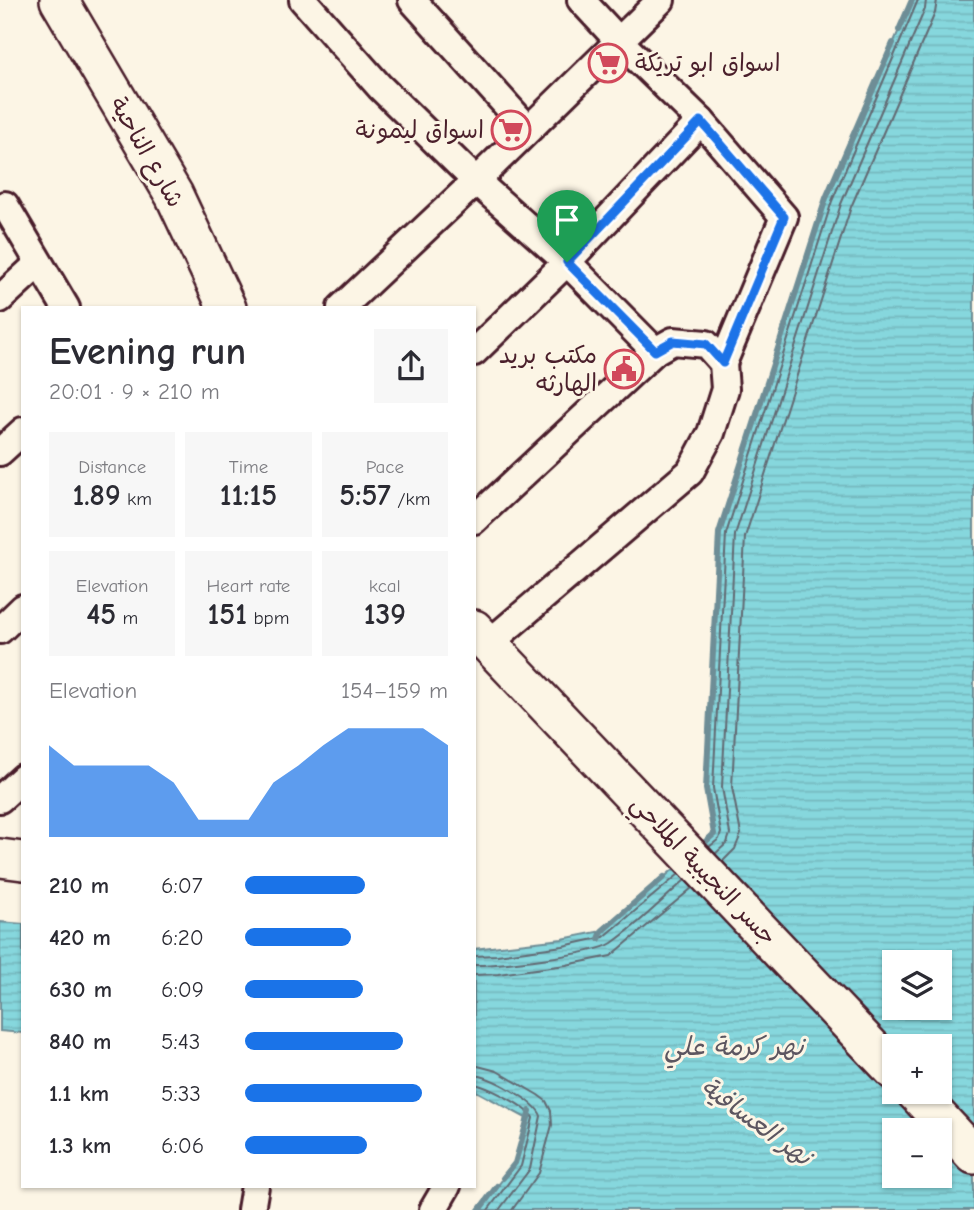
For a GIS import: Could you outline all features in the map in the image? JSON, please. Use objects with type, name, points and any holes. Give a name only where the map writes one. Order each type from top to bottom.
[{"type":"main road","name":"شارع الناحية","points":[[59,0],[174,195],[226,306]]},
{"type":"main road","name":"جسر النجيبية الملاحي","points":[[487,650],[882,1059]]},
{"type":"main road","points":[[0,858],[21,861]]},
{"type":"main road","points":[[926,1104],[974,1155]]},
{"type":"street","points":[[303,0],[380,87],[476,181],[567,262],[655,351]]},
{"type":"street","points":[[412,0],[528,129]]},
{"type":"street","points":[[487,650],[690,472],[711,433],[725,389],[723,363],[784,217],[701,121],[581,0]]},
{"type":"street","points":[[343,306],[661,0]]},
{"type":"street","points":[[476,350],[567,262],[701,121]]},
{"type":"street","points":[[5,205],[65,306]]},
{"type":"street","points":[[0,299],[38,264]]},
{"type":"street","points":[[476,518],[655,351],[673,341],[706,344],[723,363]]},
{"type":"street","points":[[0,452],[21,433]]},
{"type":"street","points":[[0,630],[21,610]]},
{"type":"street","points":[[0,799],[21,780]]},
{"type":"street","points":[[251,1210],[255,1188]]},
{"type":"street","points":[[433,1210],[446,1188]]},
{"type":"water","name":"نهر كرمة علي","points":[[912,0],[974,0],[974,1210],[479,1210],[515,1163],[526,1118],[476,1091],[476,949],[562,939],[602,931],[714,834],[706,789],[719,533],[826,198]]},
{"type":"water","points":[[0,922],[21,924],[21,1033],[0,1031]]},
{"type":"waterway","points":[[899,30],[912,0]]},
{"type":"waterway","points":[[704,843],[714,834],[706,789],[719,533],[826,198],[893,43]]},
{"type":"waterway","points":[[599,939],[602,931],[664,877]]},
{"type":"waterway","points":[[503,1178],[515,1163],[530,1111]]},
{"type":"waterway","points":[[479,1210],[497,1186]]},
{"type":"place","name":"اسواق ابو تريكة","points":[[608,63]]},
{"type":"place","name":"اسواق ليمونة","points":[[511,130]]},
{"type":"place","name":"مكتب بريد الهارثه","points":[[624,369]]},
{"type":"route","points":[[701,121],[784,217],[723,363],[706,344],[673,341],[655,351],[567,262],[701,121]]},
{"type":"water label","name":"نهر العسافية","points":[[756,1122]]}]
